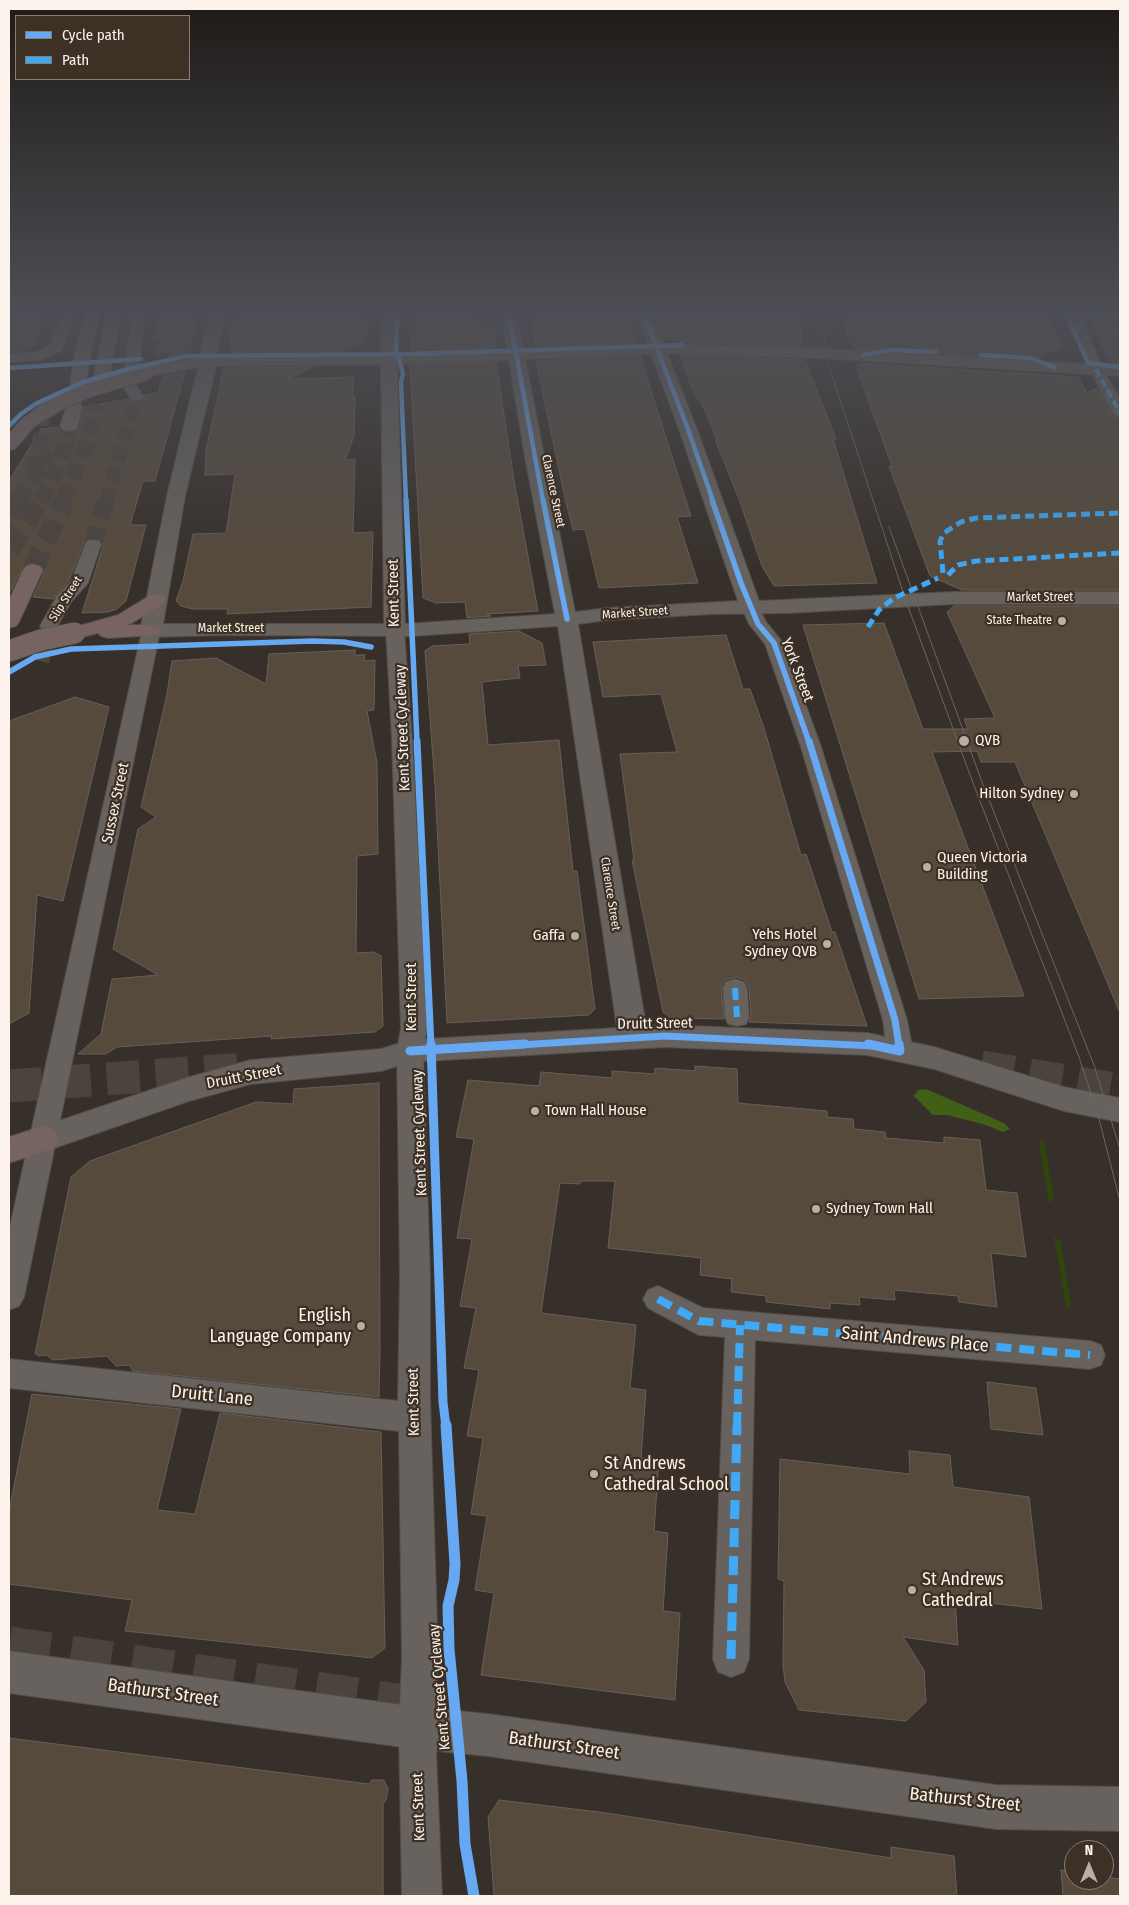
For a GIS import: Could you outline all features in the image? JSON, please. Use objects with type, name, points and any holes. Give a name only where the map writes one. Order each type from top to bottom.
[{"type":"highway","points":[[9,445],[27,424],[59,402],[68,398]]},
{"type":"highway","points":[[69,426],[74,407]]},
{"type":"highway","points":[[9,595],[33,570],[9,622]]},
{"type":"highway","points":[[9,651],[41,640],[125,620],[156,600]]},
{"type":"highway","points":[[75,633],[151,631]]},
{"type":"highway","points":[[9,1150],[43,1139]]},
{"type":"street","name":"Sussex Street","points":[[9,1296],[151,631],[176,496],[198,398]]},
{"type":"street","name":"Kent Street","points":[[390,398],[394,630],[402,749],[414,1028],[410,1051],[415,1276],[414,1418],[420,1658],[417,1728],[422,1896]]},
{"type":"street","name":"Clarence Street","points":[[524,398],[540,491],[567,619],[633,1037]]},
{"type":"street","name":"York Street","points":[[676,398],[758,624],[774,643],[810,744],[895,1020],[900,1051]]},
{"type":"street","points":[[1112,398],[1120,413]]},
{"type":"street","name":"Slip Street","points":[[49,626],[63,600],[79,583],[93,545]]},
{"type":"street","name":"Market Street","points":[[151,631],[219,629],[432,630],[618,613],[954,598],[1120,598]]},
{"type":"street","points":[[156,600],[164,615],[184,622],[219,629]]},
{"type":"street","points":[[735,988],[737,1017]]},
{"type":"street","name":"Druitt Street","points":[[43,1139],[186,1090],[251,1072],[381,1060],[410,1051],[633,1037],[693,1036],[867,1044],[934,1058],[1064,1099],[1111,1108]]},
{"type":"street","name":"Saint Andrews Place","points":[[658,1299],[699,1321],[1090,1355]]},
{"type":"street","points":[[731,1659],[740,1325]]},
{"type":"street","name":"Druitt Lane","points":[[9,1374],[414,1418]]},
{"type":"street","name":"Bathurst Street","points":[[9,1672],[417,1728],[488,1735],[996,1807],[1120,1809]]},
{"type":"green space","points":[[926,1089],[1004,1123],[1010,1129],[1003,1132],[986,1125],[947,1115],[933,1115],[914,1096],[918,1090]]},
{"type":"green space","points":[[1041,1141],[1044,1141],[1054,1198],[1049,1203],[1039,1144]]},
{"type":"green space","points":[[1054,1236],[1061,1242],[1071,1307],[1066,1307]]},
{"type":"building","points":[[146,398],[178,398],[155,481],[143,481],[130,525],[146,525],[126,601],[117,609],[108,612],[82,613],[103,546],[101,540],[93,538],[85,540],[69,580],[53,599],[33,597],[45,571],[42,565],[34,562],[24,565],[9,594],[9,481],[41,429],[58,427],[63,432],[75,432],[80,426],[84,407],[129,399],[132,402],[142,402]]},
{"type":"building","points":[[218,398],[355,398],[354,436],[345,460],[355,459],[353,533],[373,532],[371,607],[227,614],[228,609],[193,609],[181,606],[176,601],[183,581],[193,534],[226,533],[235,474],[205,475],[206,451]]},
{"type":"building","points":[[412,398],[501,398],[514,480],[538,611],[487,614],[491,616],[467,618],[465,602],[436,603],[423,598]]},
{"type":"building","points":[[544,398],[653,398],[691,516],[677,517],[698,583],[599,588],[585,529],[573,530]]},
{"type":"building","points":[[697,398],[820,398],[836,439],[833,439],[877,583],[774,586],[762,566],[739,499],[715,439],[717,439],[700,400]]},
{"type":"building","points":[[867,398],[1102,398],[1113,417],[1120,419],[1120,590],[962,590],[930,576],[889,466],[892,466]]},
{"type":"building","points":[[954,606],[1120,606],[1120,1013],[1015,762],[981,762],[977,751],[932,752],[1024,996],[919,999],[803,625],[884,623],[923,729],[968,729],[964,719],[995,718],[947,612]]},
{"type":"building","points":[[519,631],[542,643],[546,665],[518,666],[520,678],[482,682],[488,745],[559,740],[573,871],[577,871],[595,1009],[589,1015],[447,1023],[435,786],[425,651],[432,646],[470,644],[469,634]]},
{"type":"building","points":[[726,635],[743,689],[750,689],[764,728],[801,855],[806,854],[832,932],[835,932],[867,1026],[749,1022],[751,1017],[749,987],[745,980],[736,977],[725,980],[721,987],[724,1019],[670,1018],[663,1012],[632,860],[634,860],[620,754],[677,752],[661,694],[603,697],[593,642]]},
{"type":"building","points":[[355,650],[355,655],[365,655],[364,661],[375,660],[374,710],[367,711],[377,763],[378,854],[357,856],[356,953],[373,952],[381,956],[383,1026],[375,1032],[271,1039],[272,1036],[117,1047],[106,1054],[78,1054],[101,1034],[112,979],[158,975],[113,949],[138,829],[156,817],[141,807],[167,694],[172,661],[216,658],[266,684],[269,654]]},
{"type":"building","points":[[75,697],[109,707],[63,901],[37,895],[29,1013],[9,1024],[9,721]]},
{"type":"building","points":[[695,1066],[737,1069],[738,1103],[827,1111],[827,1117],[853,1119],[854,1129],[885,1132],[886,1138],[944,1143],[944,1137],[980,1140],[986,1190],[1017,1193],[1026,1257],[991,1253],[997,1307],[959,1302],[958,1296],[894,1290],[895,1300],[859,1297],[860,1305],[830,1303],[830,1309],[766,1302],[766,1296],[731,1292],[732,1279],[700,1275],[701,1258],[608,1248],[615,1181],[580,1181],[580,1184],[560,1183],[541,1313],[636,1325],[630,1388],[646,1390],[641,1458],[659,1459],[654,1531],[668,1533],[663,1611],[680,1613],[675,1700],[481,1675],[494,1593],[475,1590],[487,1516],[471,1514],[483,1438],[467,1436],[479,1370],[464,1368],[476,1308],[460,1306],[472,1239],[457,1238],[474,1139],[456,1137],[468,1080],[539,1086],[541,1072],[612,1078],[612,1071],[655,1074],[655,1068],[695,1071]]},
{"type":"building","points":[[379,1083],[379,1397],[133,1371],[129,1365],[116,1366],[107,1356],[52,1360],[47,1355],[38,1356],[38,1354],[35,1354],[71,1177],[90,1161],[256,1102],[293,1104],[294,1089]]},
{"type":"building","points":[[987,1382],[1036,1388],[1043,1435],[991,1429]]},
{"type":"building","points":[[32,1394],[181,1409],[157,1510],[195,1514],[220,1413],[381,1432],[385,1648],[372,1658],[125,1631],[132,1600],[9,1584],[9,1512]]},
{"type":"building","name":"St Andrews Cathedral","points":[[909,1451],[950,1455],[953,1487],[1029,1497],[1042,1609],[955,1599],[958,1645],[903,1637],[924,1670],[926,1702],[906,1721],[799,1710],[785,1682],[783,1665],[784,1581],[778,1579],[780,1459],[910,1474]]},
{"type":"building","points":[[9,1738],[369,1784],[372,1780],[384,1780],[388,1789],[386,1800],[383,1804],[383,1896],[9,1896]]},
{"type":"building","points":[[499,1800],[607,1813],[891,1858],[891,1847],[954,1856],[957,1896],[494,1896],[488,1817]]},
{"type":"building","points":[[1061,1870],[1064,1870],[1064,1890],[1114,1890],[1114,1878],[1120,1879],[1120,1896],[1063,1896]]},
{"type":"tunnel","points":[[106,501],[137,398]]},
{"type":"tunnel","points":[[63,501],[90,436],[96,404]]},
{"type":"tunnel","points":[[32,472],[39,458],[42,420]]},
{"type":"tunnel","points":[[40,501],[52,482],[66,443],[69,426]]},
{"type":"tunnel","points":[[18,501],[50,454]]},
{"type":"tunnel","points":[[9,514],[19,500]]},
{"type":"tunnel","points":[[9,549],[41,500]]},
{"type":"tunnel","points":[[33,570],[64,500]]},
{"type":"tunnel","points":[[93,545],[106,500]]},
{"type":"tunnel","points":[[40,661],[49,626]]},
{"type":"tunnel","points":[[981,1067],[1120,1090]]},
{"type":"tunnel","points":[[9,1086],[245,1069]]},
{"type":"tunnel","points":[[9,1647],[438,1710]]},
{"type":"tram line","points":[[839,398],[906,601],[973,783],[1079,1057],[1098,1115],[1120,1201]]},
{"type":"tram line","points":[[889,527],[982,782],[1094,1065],[1120,1149]]},
{"type":"marked path","points":[[1112,398],[1120,413]]},
{"type":"marked path","points":[[943,573],[940,541],[944,533],[961,522],[976,518],[1120,513]]},
{"type":"marked path","points":[[948,575],[958,565],[976,561],[1120,553]]},
{"type":"marked path","points":[[868,627],[879,610],[894,598],[938,578]]},
{"type":"marked path","points":[[735,988],[737,1017]]},
{"type":"marked path","points":[[658,1299],[699,1321],[1090,1355]]},
{"type":"marked path","points":[[731,1659],[740,1325]]},
{"type":"cycle path","points":[[9,426],[21,414],[48,398]]},
{"type":"cycle path","name":"Kent Street Cycleway","points":[[402,398],[431,1049],[443,1402],[448,1447],[455,1564],[454,1580],[448,1606],[449,1649],[462,1781],[465,1844],[474,1896]]},
{"type":"cycle path","points":[[524,398],[567,619]]},
{"type":"cycle path","points":[[410,1051],[665,1036],[867,1044],[900,1051],[895,1020],[810,744],[774,643],[758,624],[741,583],[676,398]]},
{"type":"cycle path","points":[[9,672],[35,657],[71,649],[313,641],[344,642],[371,647]]},
{"type":"place","name":"State Theatre","points":[[1062,621]]},
{"type":"place","name":"QVB","points":[[964,741]]},
{"type":"place","name":"Hilton Sydney","points":[[1074,794]]},
{"type":"place","name":"Queen Victoria Building","points":[[927,867]]},
{"type":"place","name":"Gaffa","points":[[575,936]]},
{"type":"place","name":"Yehs Hotel Sydney QVB","points":[[827,944]]},
{"type":"place","name":"Town Hall House","points":[[535,1111]]},
{"type":"place","name":"Sydney Town Hall","points":[[816,1209]]},
{"type":"place","name":"English Language Company","points":[[361,1326]]},
{"type":"place","name":"St Andrews Cathedral School","points":[[594,1474]]},
{"type":"place","name":"St Andrews Cathedral","points":[[912,1590]]}]
